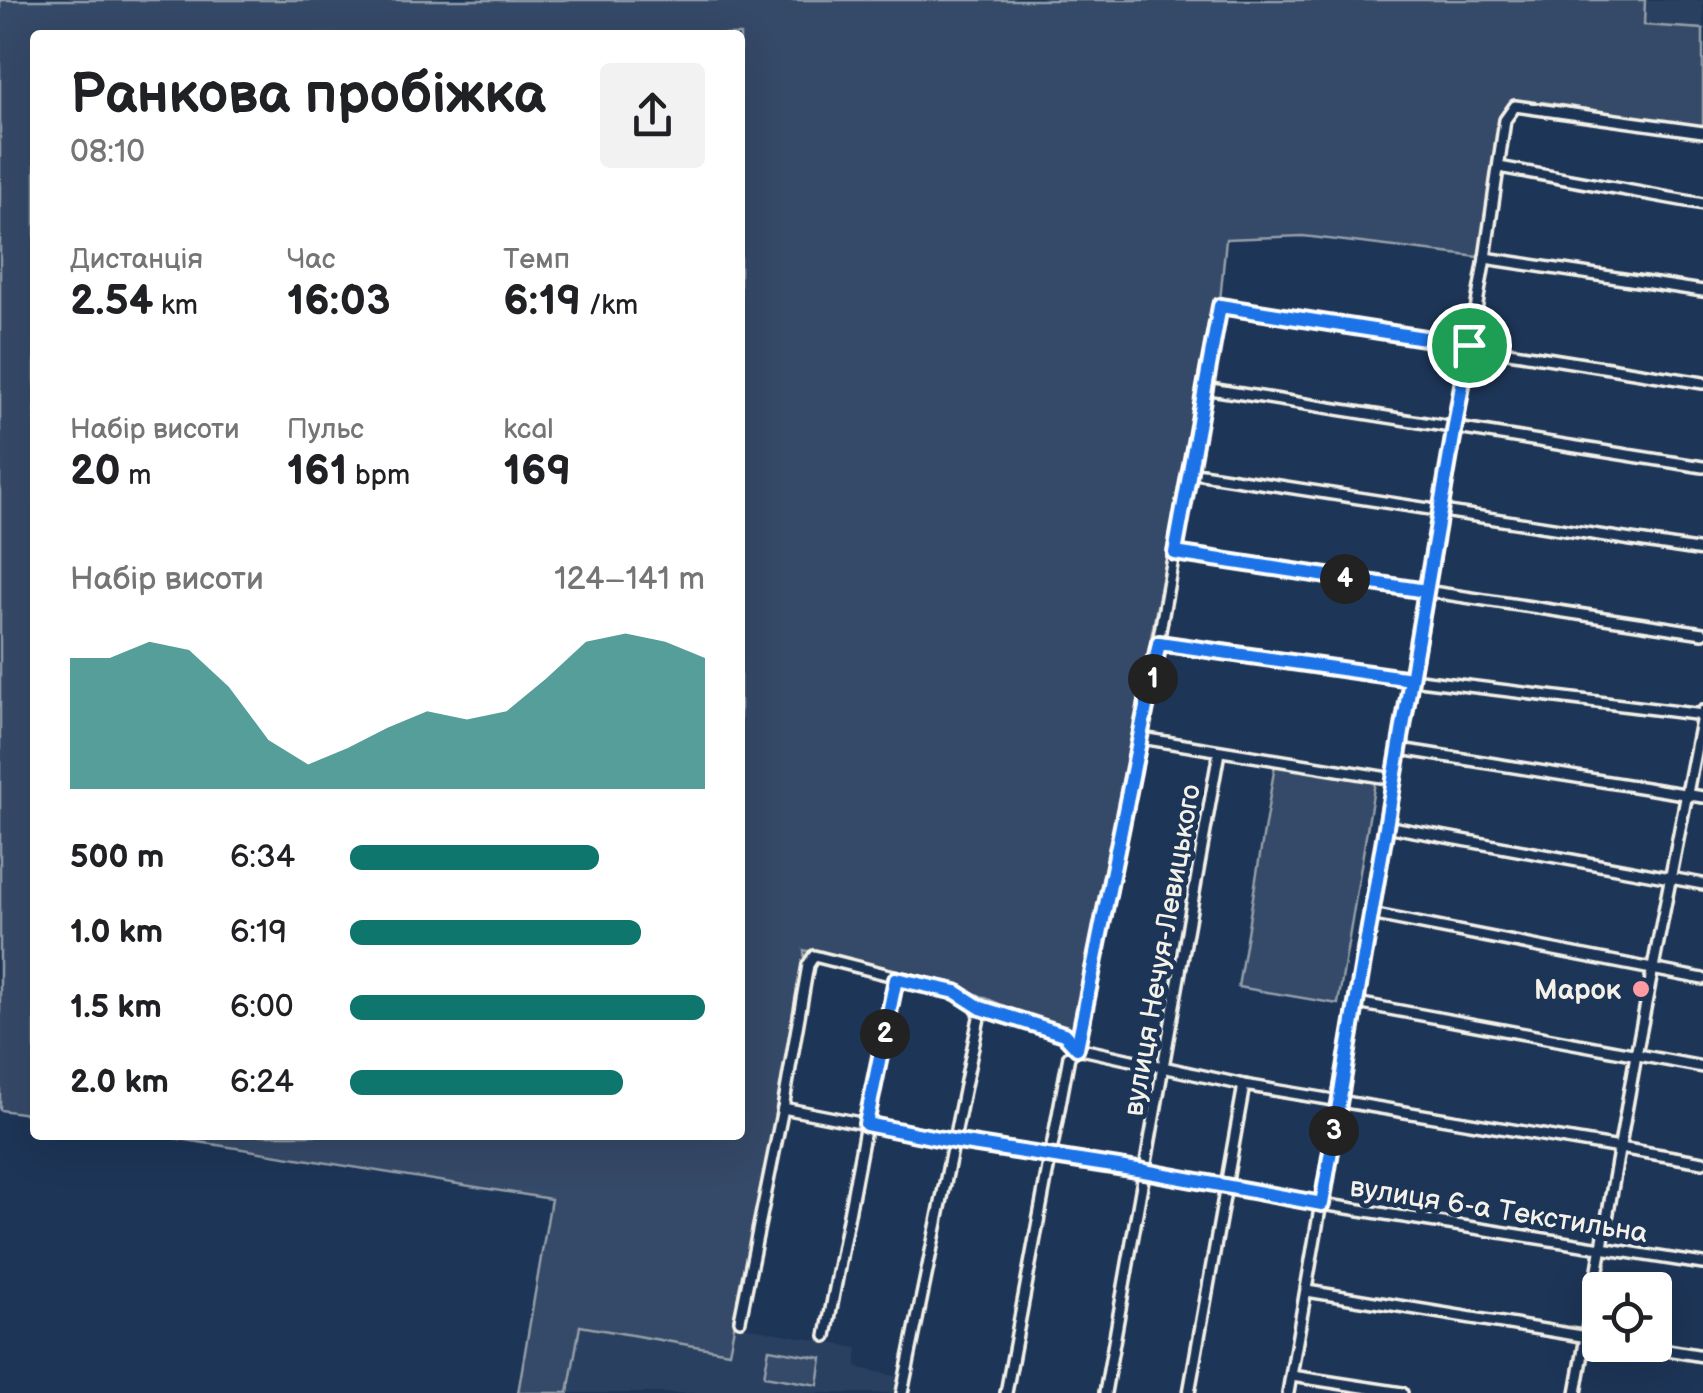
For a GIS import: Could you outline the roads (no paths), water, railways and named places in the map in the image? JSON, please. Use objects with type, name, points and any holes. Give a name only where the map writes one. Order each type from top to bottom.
[{"type":"street","points":[[1288,1393],[1506,120],[1515,106],[1703,132]]},
{"type":"street","points":[[1499,167],[1703,204]]},
{"type":"street","points":[[1484,258],[1703,291]]},
{"type":"street","points":[[1006,1393],[1068,1056],[1077,1048],[1142,738],[1220,306],[1703,383]]},
{"type":"street","points":[[1204,388],[1703,467]]},
{"type":"street","points":[[1189,472],[1703,551]]},
{"type":"street","points":[[1175,553],[1703,634]]},
{"type":"street","points":[[1159,643],[1411,679],[1703,714],[1598,1272]]},
{"type":"street","points":[[1142,738],[1394,779]]},
{"type":"street","points":[[1400,749],[1703,797]]},
{"type":"street","name":"вулиця Нечуя-Левицького","points":[[1105,1393],[1219,752]]},
{"type":"street","points":[[1386,826],[1703,884]]},
{"type":"street","points":[[1371,914],[1703,979]]},
{"type":"street","points":[[740,1320],[808,965],[814,956],[956,992],[981,1008],[1064,1034],[1077,1048],[1244,1085],[1703,1162]]},
{"type":"street","points":[[826,1336],[896,979]]},
{"type":"street","points":[[1357,1003],[1703,1067]]},
{"type":"street","points":[[902,1393],[981,1008]]},
{"type":"street","points":[[1189,1393],[1244,1085]]},
{"type":"street","name":"вулиця 6-а Текстильна","points":[[783,1108],[1322,1204],[1703,1264]]},
{"type":"street","points":[[1306,1291],[1582,1336]]},
{"type":"street","points":[[1672,1351],[1703,1356]]},
{"type":"street","points":[[1576,1393],[1582,1359]]},
{"type":"street","points":[[1292,1376],[1402,1393]]},
{"type":"place","name":"Марок","points":[[1641,989]]}]
